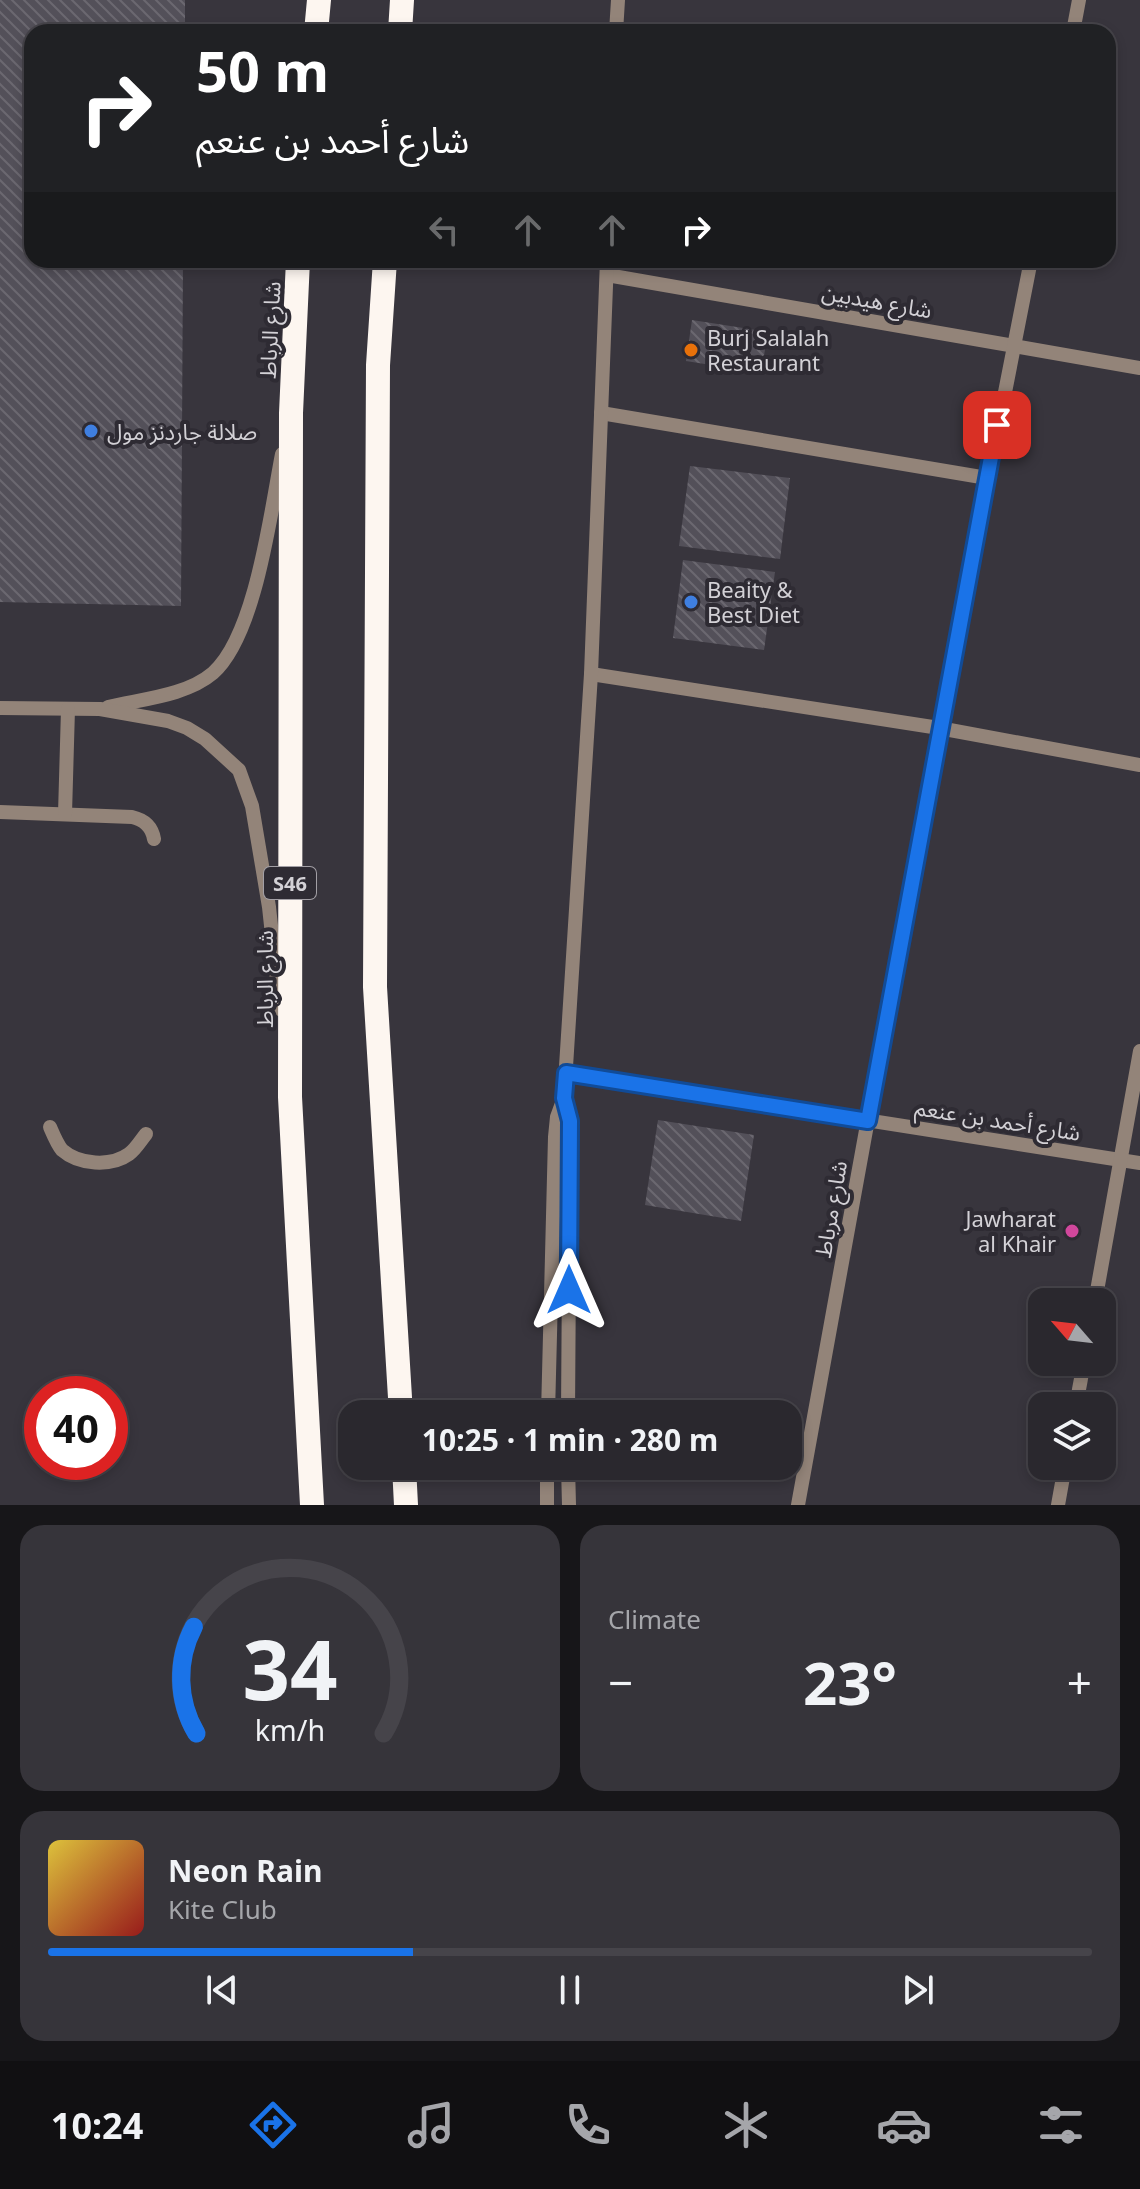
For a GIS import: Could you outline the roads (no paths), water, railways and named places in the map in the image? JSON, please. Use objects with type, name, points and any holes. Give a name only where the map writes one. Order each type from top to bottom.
[{"type":"highway","points":[[317,24],[319,0]]},
{"type":"highway","points":[[400,24],[402,0]]},
{"type":"highway","name":"شارع الرباط","points":[[298,268],[291,413],[290,1097],[312,1505]]},
{"type":"highway","points":[[384,268],[378,365],[375,987],[400,1400]]},
{"type":"highway","points":[[405,1480],[406,1505]]},
{"type":"street","points":[[616,24],[618,0]]},
{"type":"street","points":[[1074,24],[1079,0]]},
{"type":"street","points":[[548,1400],[555,1137],[566,1073],[591,674],[607,268]]},
{"type":"street","name":"شارع هيدبين","points":[[607,268],[1140,368]]},
{"type":"street","name":"شارع مرباط","points":[[798,1505],[939,728],[1029,268]]},
{"type":"street","points":[[100,709],[192,685],[213,673],[232,645],[250,609],[291,413]]},
{"type":"street","points":[[601,413],[987,478]]},
{"type":"street","points":[[591,674],[939,728],[1140,765]]},
{"type":"street","points":[[0,708],[100,709],[168,721],[205,739],[239,770],[252,806],[269,907],[290,1097]]},
{"type":"street","points":[[65,814],[68,709]]},
{"type":"street","points":[[0,812],[139,818],[150,827],[154,839]]},
{"type":"street","points":[[1097,1288],[1140,1051]]},
{"type":"street","name":"شارع أحمد بن عنعم","points":[[566,1073],[1140,1163]]},
{"type":"street","points":[[564,1098],[570,1135],[568,1400]]},
{"type":"street","points":[[50,1127],[61,1148],[76,1158],[94,1163],[113,1161],[130,1154],[146,1134]]},
{"type":"street","points":[[547,1480],[547,1505]]},
{"type":"street","points":[[568,1480],[569,1505]]},
{"type":"street","points":[[1058,1505],[1062,1480]]},
{"type":"place","name":"Burj Salalah Restaurant","points":[[691,350]]},
{"type":"place","name":"صلالة جاردنز مول","points":[[91,431]]},
{"type":"place","name":"Beaity & Best Diet","points":[[691,602]]},
{"type":"place","name":"Jawharat al Khair","points":[[1072,1231]]}]
